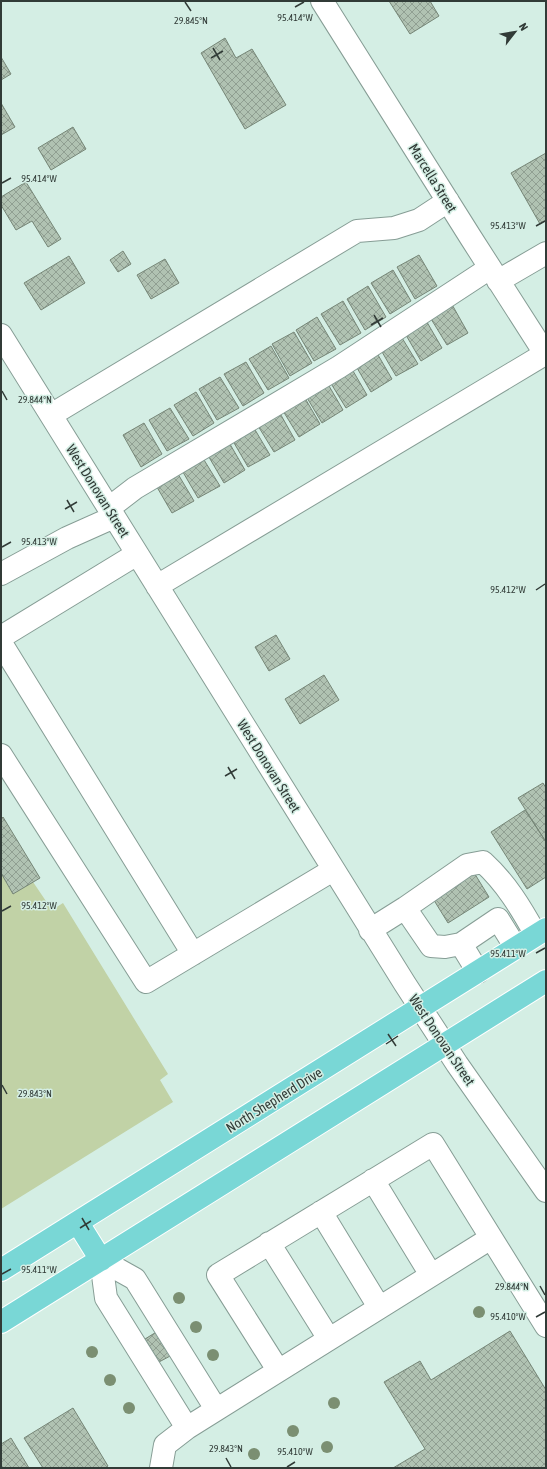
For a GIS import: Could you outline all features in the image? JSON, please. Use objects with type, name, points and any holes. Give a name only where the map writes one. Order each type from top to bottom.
[{"type":"main road","name":"North Shepherd Drive","points":[[1,1270],[541,932]]},
{"type":"main road","points":[[1,1322],[546,981]]},
{"type":"main road","points":[[78,1223],[101,1260]]},
{"type":"street","name":"Marcella Street","points":[[322,1],[546,354]]},
{"type":"street","points":[[51,415],[357,231],[394,228],[419,220],[448,201]]},
{"type":"street","points":[[1,574],[111,512],[135,488],[168,467],[494,274],[546,253]]},
{"type":"street","name":"West Donovan Street","points":[[1,335],[370,930],[444,1045],[546,1191]]},
{"type":"street","points":[[157,586],[546,354]]},
{"type":"street","points":[[1,637],[137,554]]},
{"type":"street","points":[[1,643],[193,954]]},
{"type":"street","points":[[1,755],[146,982],[333,870]]},
{"type":"street","points":[[370,930],[406,908],[467,865],[483,862],[496,874],[541,932]]},
{"type":"street","points":[[406,908],[431,946],[445,947],[461,944],[498,918],[516,948]]},
{"type":"street","points":[[461,944],[478,972]]},
{"type":"street","points":[[278,1370],[218,1275],[433,1144],[546,1326]]},
{"type":"street","points":[[373,1180],[431,1275]]},
{"type":"street","points":[[321,1212],[379,1307]]},
{"type":"street","points":[[161,1468],[165,1445],[187,1428],[491,1238]]},
{"type":"street","points":[[269,1243],[329,1339]]},
{"type":"street","points":[[101,1260],[135,1279],[216,1409]]},
{"type":"street","points":[[101,1260],[106,1298],[187,1428]]},
{"type":"green space","points":[[3,872],[31,879],[52,910],[63,903],[168,1074],[160,1080],[173,1102],[1,1209],[1,874]]},
{"type":"building","points":[[389,1],[430,1],[439,16],[410,34]]},
{"type":"building","points":[[225,38],[236,58],[252,49],[286,105],[245,129],[201,53]]},
{"type":"building","points":[[1,57],[11,74],[1,80]]},
{"type":"building","points":[[1,103],[15,127],[1,135]]},
{"type":"building","points":[[73,127],[86,149],[51,170],[38,148]]},
{"type":"building","points":[[546,153],[546,220],[540,224],[511,173]]},
{"type":"building","points":[[26,182],[61,239],[48,247],[32,221],[16,230],[1,205],[1,197]]},
{"type":"building","points":[[123,251],[131,264],[118,272],[110,260]]},
{"type":"building","points":[[419,255],[437,286],[415,299],[397,267]]},
{"type":"building","points":[[69,256],[85,283],[41,310],[24,283]]},
{"type":"building","points":[[165,259],[179,283],[151,299],[137,275]]},
{"type":"building","points":[[393,270],[411,301],[390,314],[371,283]]},
{"type":"building","points":[[368,286],[386,317],[365,330],[347,299]]},
{"type":"building","points":[[343,301],[361,333],[340,345],[321,314]]},
{"type":"building","points":[[450,301],[468,333],[447,345],[428,314]]},
{"type":"building","points":[[317,317],[336,349],[314,361],[296,330]]},
{"type":"building","points":[[424,317],[442,348],[421,361],[403,330]]},
{"type":"building","points":[[294,332],[312,363],[290,376],[272,344]]},
{"type":"building","points":[[399,333],[418,364],[396,376],[378,345]]},
{"type":"building","points":[[271,346],[289,378],[268,390],[249,359]]},
{"type":"building","points":[[374,348],[392,379],[371,392],[353,361]]},
{"type":"building","points":[[246,362],[264,393],[243,406],[224,374]]},
{"type":"building","points":[[349,364],[367,395],[346,408],[327,377]]},
{"type":"building","points":[[220,377],[239,408],[217,420],[199,389]]},
{"type":"building","points":[[325,379],[343,410],[322,423],[303,391]]},
{"type":"building","points":[[196,392],[214,423],[193,436],[174,405]]},
{"type":"building","points":[[302,393],[320,424],[299,437],[280,406]]},
{"type":"building","points":[[170,408],[189,439],[167,451],[149,420]]},
{"type":"building","points":[[277,408],[295,440],[274,452],[255,421]]},
{"type":"building","points":[[144,423],[162,454],[141,467],[123,435]]},
{"type":"building","points":[[251,423],[270,455],[248,467],[230,436]]},
{"type":"building","points":[[227,439],[245,470],[224,483],[206,452]]},
{"type":"building","points":[[201,455],[220,486],[198,498],[180,467]]},
{"type":"building","points":[[175,469],[194,501],[172,513],[154,482]]},
{"type":"building","points":[[276,635],[290,659],[269,671],[255,647]]},
{"type":"building","points":[[324,675],[339,700],[300,724],[285,699]]},
{"type":"building","points":[[543,783],[546,788],[546,842],[518,798]]},
{"type":"building","points":[[525,810],[546,842],[546,877],[527,889],[491,832]]},
{"type":"building","points":[[3,817],[40,878],[13,894],[1,873],[1,819]]},
{"type":"building","points":[[473,871],[489,897],[448,923],[432,897]]},
{"type":"building","points":[[158,1331],[172,1355],[159,1362],[145,1339]]},
{"type":"building","points":[[510,1331],[546,1390],[546,1468],[393,1468],[425,1449],[384,1382],[420,1361],[431,1380]]},
{"type":"building","points":[[73,1408],[108,1466],[105,1468],[43,1468],[24,1438]]},
{"type":"building","points":[[11,1438],[29,1468],[1,1468],[1,1444]]}]
